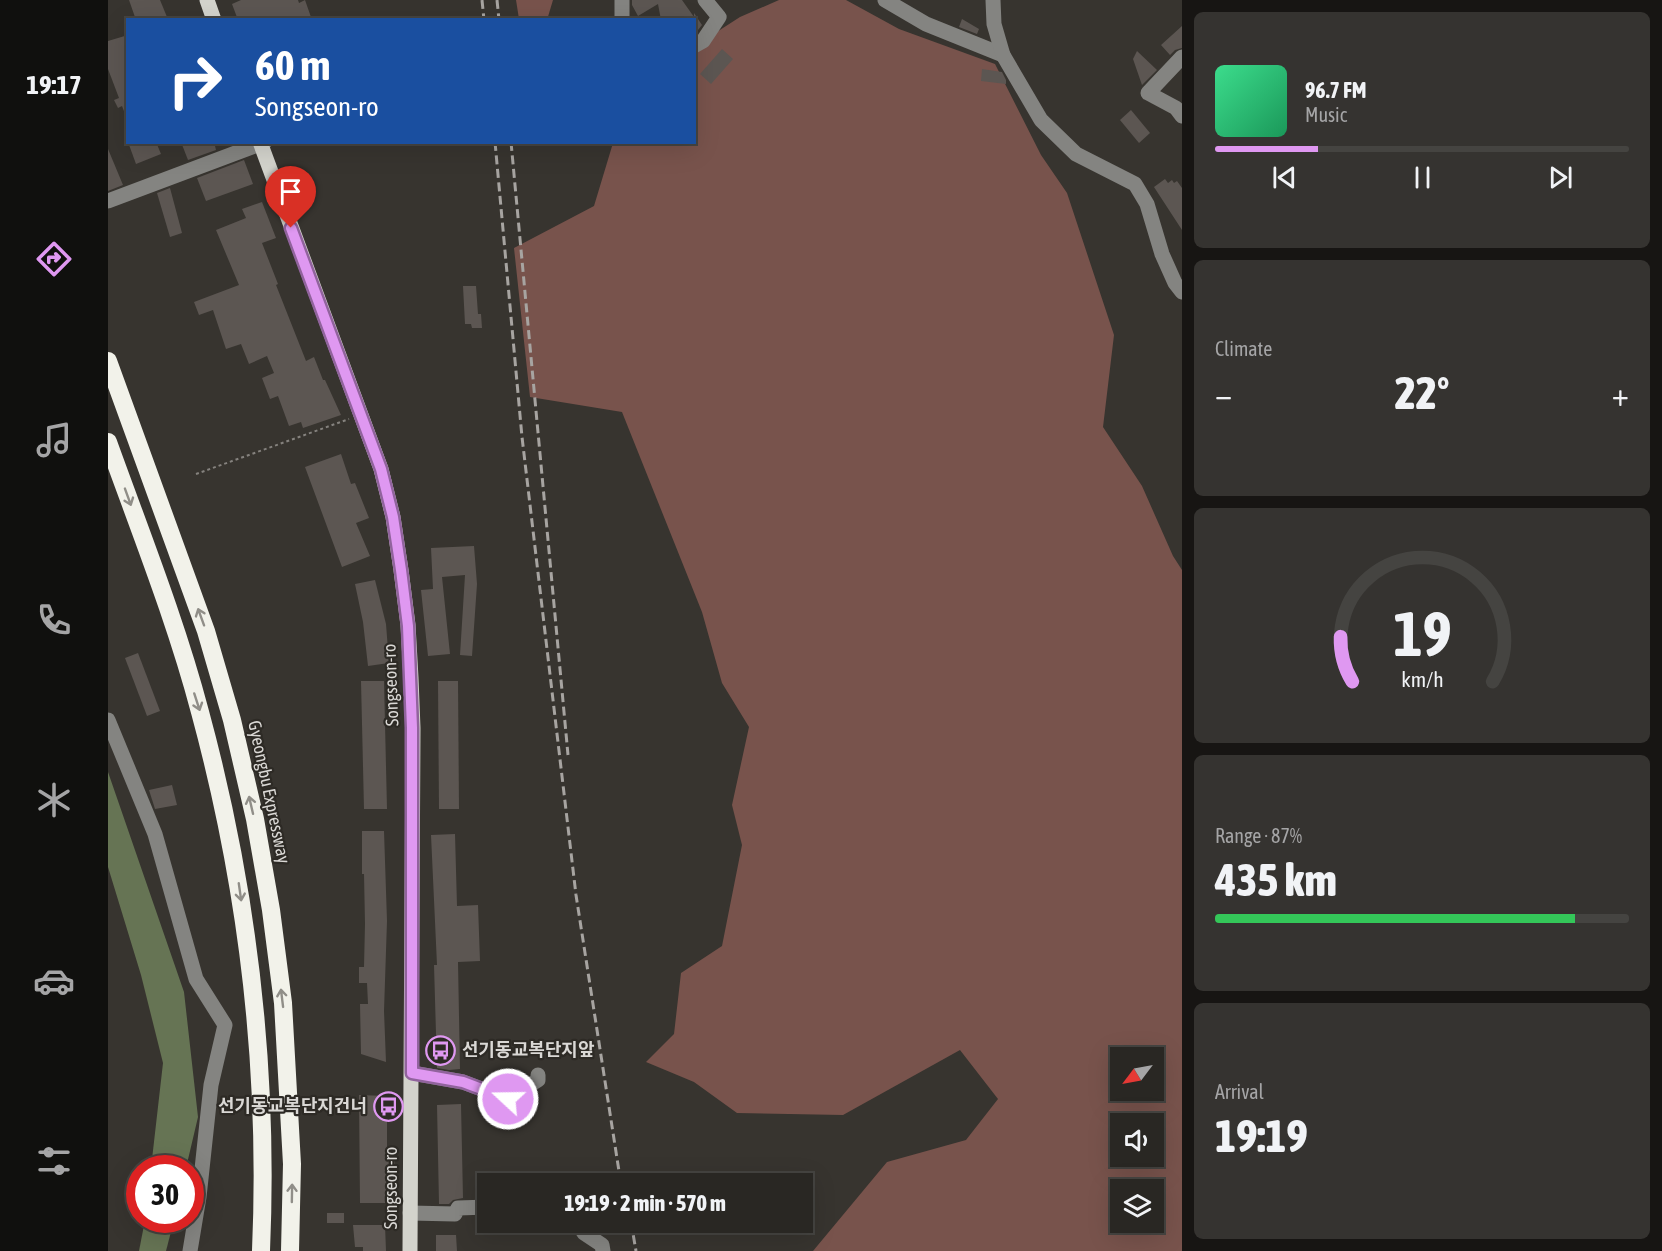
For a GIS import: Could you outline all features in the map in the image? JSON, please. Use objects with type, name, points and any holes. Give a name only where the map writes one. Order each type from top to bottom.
[{"type":"highway","name":"Gyeongbu Expressway","points":[[108,361],[206,631],[232,720],[255,819],[271,910],[283,1003],[292,1164],[290,1251]]},
{"type":"highway","points":[[108,442],[161,589],[200,711],[239,882],[254,986],[262,1097],[261,1251]]},
{"type":"main road","points":[[207,0],[213,18]]},
{"type":"main road","name":"Songseon-ro","points":[[262,144],[381,469],[393,517],[408,626],[412,728],[410,1251]]},
{"type":"street","points":[[622,0],[622,18]]},
{"type":"street","points":[[696,45],[703,41],[719,17],[705,0]]},
{"type":"street","points":[[885,0],[926,24],[1003,55]]},
{"type":"street","points":[[993,0],[994,24],[1003,55],[1041,120],[1076,154],[1135,184],[1147,204],[1162,254],[1175,283],[1182,292]]},
{"type":"street","points":[[1182,57],[1148,93],[1176,108],[1182,116]]},
{"type":"street","points":[[108,201],[259,144]]},
{"type":"street","points":[[108,720],[155,834],[196,979],[225,1025],[211,1085],[199,1197],[190,1251]]},
{"type":"street","points":[[412,1073],[463,1082],[508,1099],[538,1080],[538,1075]]},
{"type":"street","points":[[410,1213],[455,1214],[458,1208],[477,1207]]},
{"type":"street","points":[[584,1233],[602,1245],[603,1251]]},
{"type":"path","points":[[196,474],[361,415]]},
{"type":"shaded area","points":[[516,0],[553,0],[548,18],[519,18]]},
{"type":"shaded area","points":[[779,0],[846,0],[899,29],[995,64],[1041,155],[1067,193],[1114,335],[1103,427],[1142,486],[1173,556],[1182,570],[1182,1251],[813,1251],[887,1162],[966,1140],[998,1099],[960,1050],[843,1115],[737,1113],[694,1082],[646,1062],[674,1034],[681,973],[722,946],[742,845],[732,805],[749,727],[722,683],[702,612],[622,412],[530,397],[514,248],[594,206],[613,144],[696,144],[696,45],[740,17]]},
{"type":"shaded area","points":[[108,772],[184,992],[198,1117],[189,1155],[152,1155],[163,1063],[141,975],[108,867]]},
{"type":"shaded area","points":[[142,1233],[171,1233],[166,1251],[139,1251]]},
{"type":"building","points":[[129,0],[160,0],[167,17],[165,18],[135,18]]},
{"type":"building","points":[[241,0],[298,0],[299,3],[305,0],[311,18],[237,18],[232,4]]},
{"type":"building","points":[[632,0],[682,0],[702,25],[696,32],[696,18],[661,18],[658,4],[638,16]]},
{"type":"building","points":[[962,19],[979,29],[977,34],[959,27]]},
{"type":"building","points":[[1182,26],[1182,48],[1170,55],[1161,45]]},
{"type":"building","points":[[126,36],[126,116],[122,106],[118,108],[114,100],[119,98],[108,69],[108,41]]},
{"type":"building","points":[[722,49],[733,59],[711,84],[700,74]]},
{"type":"building","points":[[1137,51],[1157,70],[1142,85],[1133,59]]},
{"type":"building","points":[[982,69],[1002,72],[1006,84],[981,81]]},
{"type":"building","points":[[1131,110],[1150,133],[1139,143],[1120,120]]},
{"type":"building","points":[[129,144],[157,144],[161,154],[136,164]]},
{"type":"building","points":[[182,144],[214,144],[216,150],[188,160]]},
{"type":"building","points":[[108,149],[123,185],[108,191]]},
{"type":"building","points":[[244,160],[253,184],[206,201],[197,178]]},
{"type":"building","points":[[1165,179],[1168,183],[1172,180],[1174,183],[1177,181],[1182,188],[1182,230],[1154,187]]},
{"type":"building","points":[[170,188],[182,233],[170,237],[157,193]]},
{"type":"building","points":[[262,202],[276,238],[262,243],[278,284],[276,285],[306,361],[314,357],[341,415],[303,428],[301,422],[289,426],[278,396],[270,399],[262,378],[274,373],[267,356],[249,364],[241,344],[226,349],[213,310],[199,315],[194,302],[239,285],[216,230],[246,218],[242,209]]},
{"type":"building","points":[[463,286],[476,286],[478,314],[481,314],[482,328],[472,328],[471,324],[465,324]]},
{"type":"building","points":[[341,454],[351,484],[355,483],[369,518],[356,523],[370,556],[342,567],[305,467]]},
{"type":"building","points":[[474,546],[477,584],[472,656],[460,655],[465,575],[442,577],[450,654],[428,656],[421,590],[433,589],[431,548]]},
{"type":"building","points":[[375,580],[386,624],[389,663],[368,666],[363,622],[355,584]]},
{"type":"building","points":[[138,653],[160,711],[147,716],[125,658]]},
{"type":"building","points":[[361,681],[384,681],[387,809],[364,809]]},
{"type":"building","points":[[438,681],[458,681],[459,809],[439,809]]},
{"type":"building","points":[[172,785],[177,805],[155,809],[149,790]]},
{"type":"building","points":[[362,831],[384,831],[387,921],[384,1011],[386,1062],[361,1054],[360,1004],[368,1004],[367,983],[359,983],[359,967],[364,967],[365,924]]},
{"type":"building","points":[[455,834],[457,906],[478,905],[480,961],[458,962],[460,1069],[449,1070],[437,1068],[434,965],[437,965],[431,835]]},
{"type":"building","points":[[359,1095],[387,1096],[387,1149],[395,1149],[395,1203],[360,1203]]},
{"type":"building","points":[[461,1104],[463,1198],[453,1200],[449,1204],[439,1204],[437,1105]]},
{"type":"building","points":[[327,1213],[344,1213],[344,1223],[327,1223]]},
{"type":"building","points":[[353,1225],[385,1225],[386,1251],[363,1251],[363,1247],[355,1247]]},
{"type":"building","points":[[436,1235],[456,1235],[457,1251],[436,1251]]},
{"type":"railway","points":[[482,0],[484,18]]},
{"type":"railway","points":[[497,0],[499,18]]},
{"type":"railway","points":[[495,144],[522,437],[576,895],[619,1173]]},
{"type":"railway","points":[[511,144],[568,755]]},
{"type":"railway","points":[[633,1233],[636,1251]]},
{"type":"place","name":"선기동교복단지앞","points":[[441,1050]]},
{"type":"place","name":"선기동교복단지건너","points":[[388,1106]]},
{"type":"route","points":[[291,228],[381,469],[393,517],[401,570],[408,626],[411,678],[412,1073],[463,1082],[508,1099]]}]
